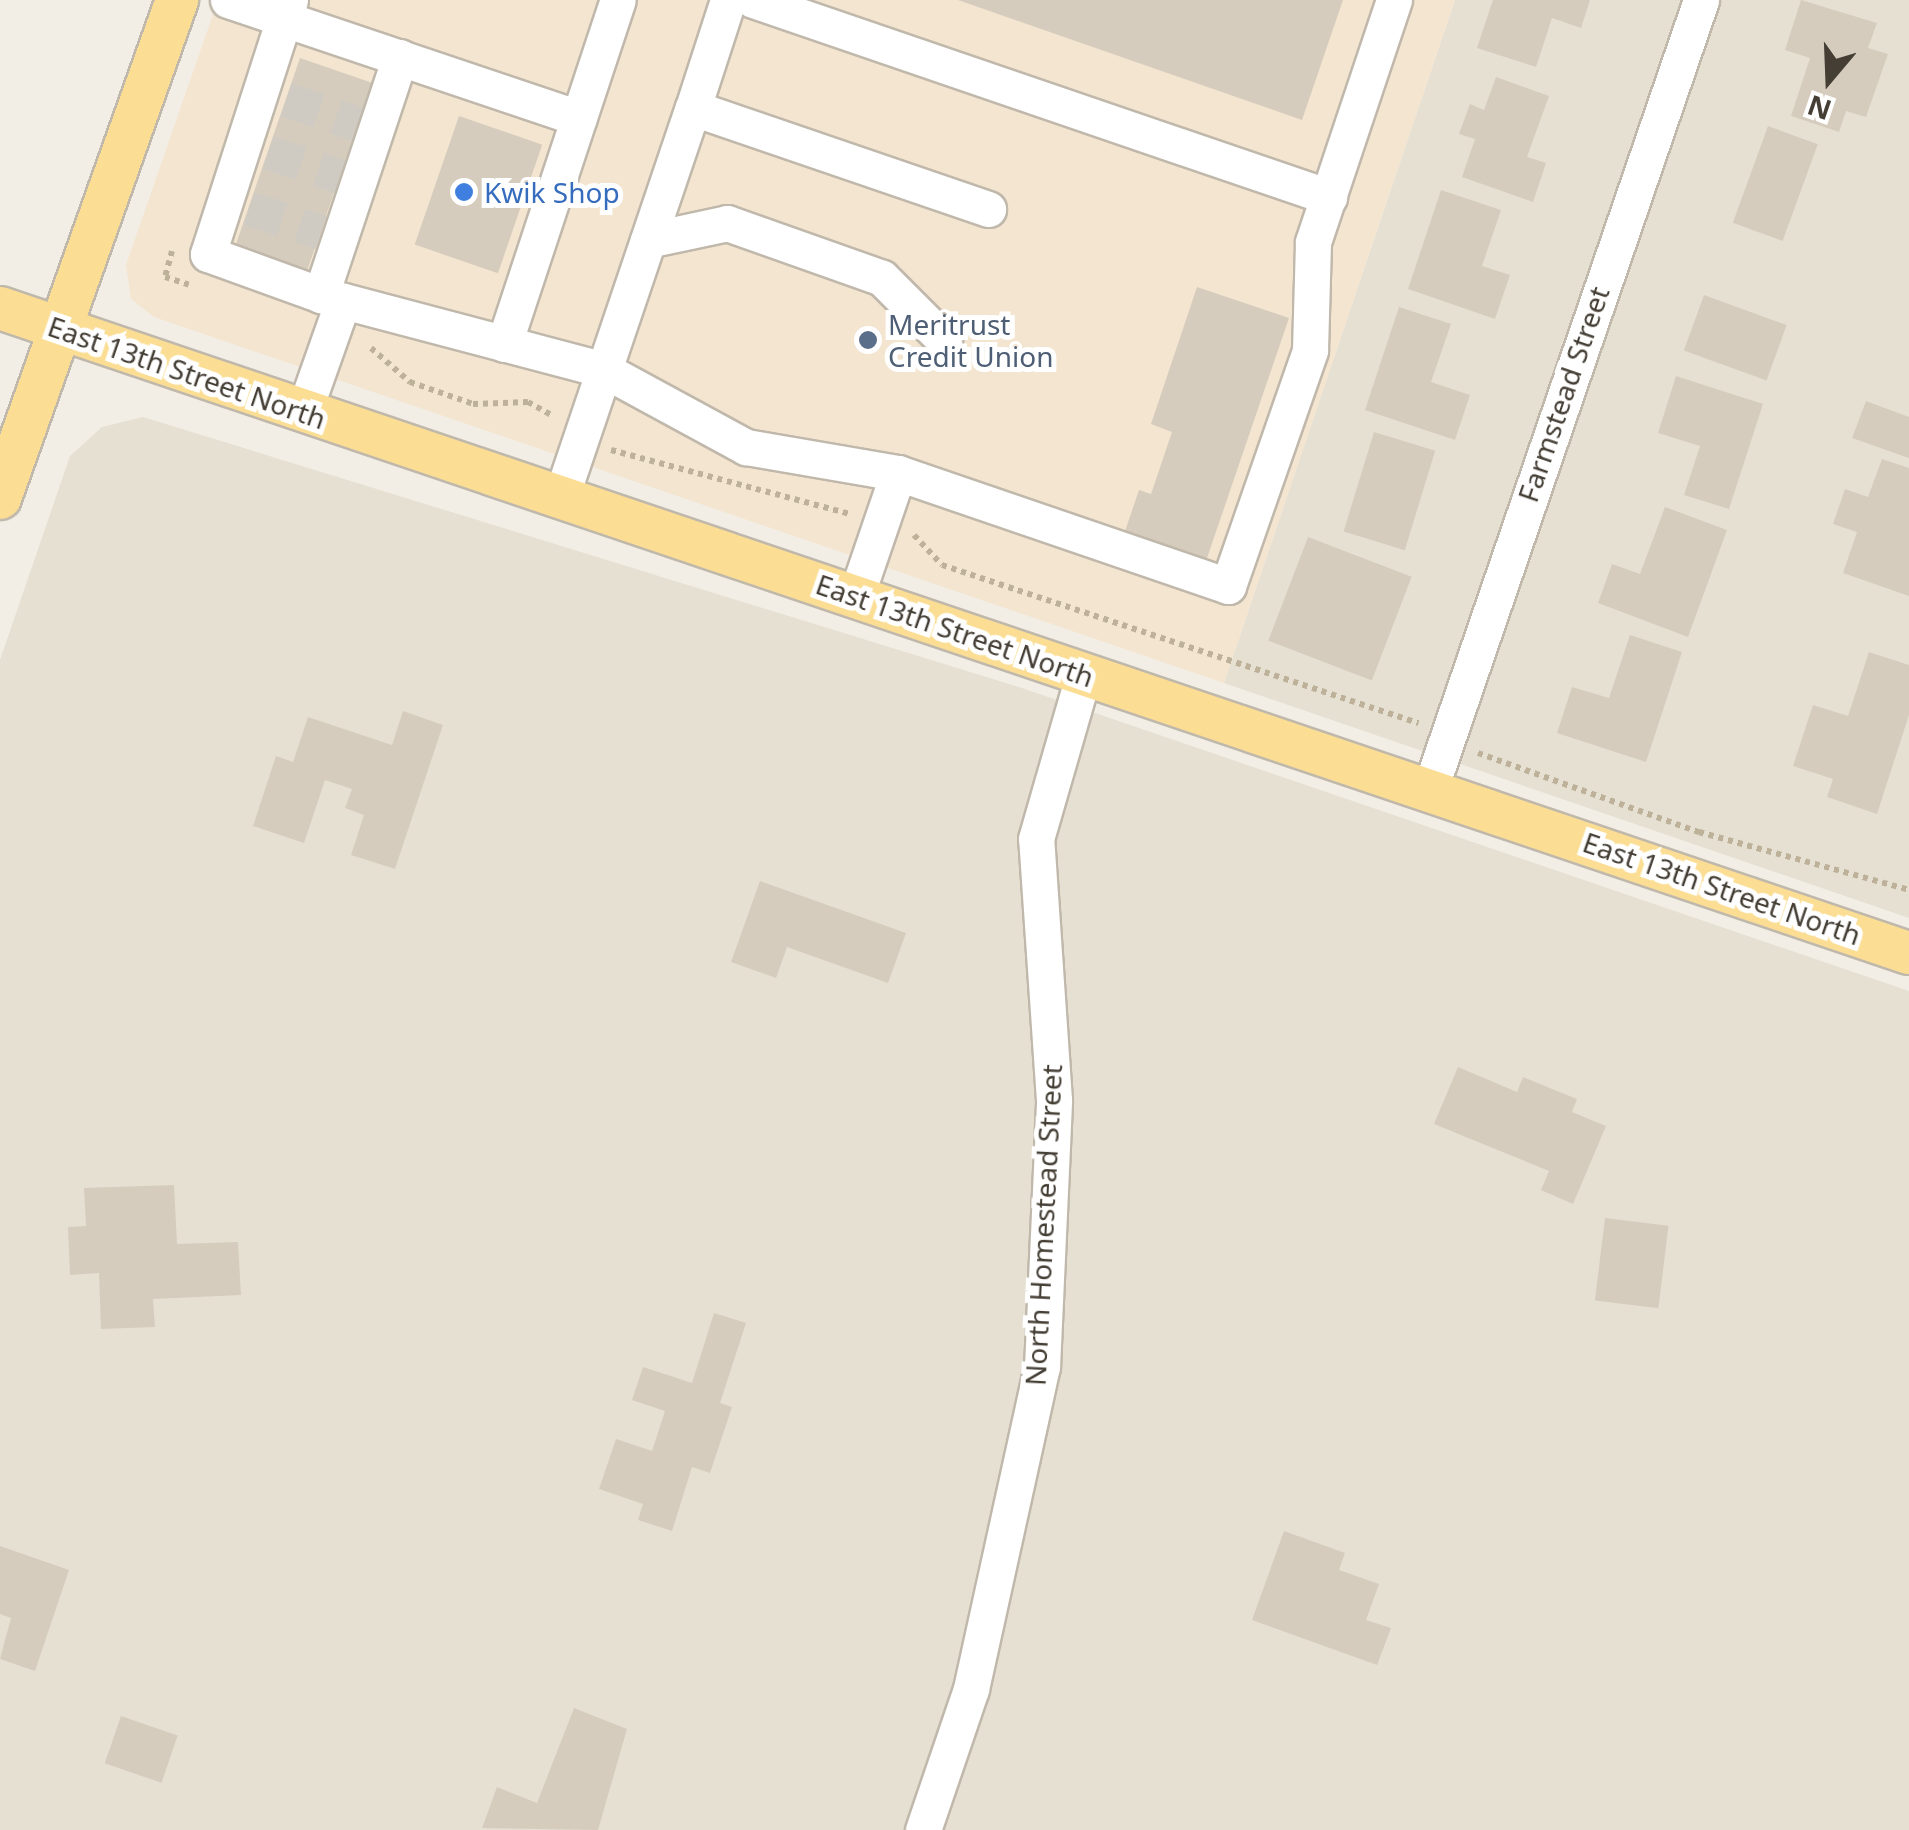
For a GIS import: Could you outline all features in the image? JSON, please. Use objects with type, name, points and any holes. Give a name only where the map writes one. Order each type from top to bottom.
[{"type":"main road","points":[[0,498],[63,330],[177,0]]},
{"type":"main road","name":"East 13th Street North","points":[[0,308],[1909,952]]},
{"type":"street","points":[[228,0],[286,9],[400,57],[579,118]]},
{"type":"street","points":[[504,344],[618,0]]},
{"type":"street","points":[[561,498],[728,0]]},
{"type":"street","points":[[752,0],[1328,196]]},
{"type":"street","points":[[286,9],[272,95],[237,204],[208,254],[332,298],[604,370],[746,447],[898,473],[1228,586],[1310,350],[1314,242],[1394,0]]},
{"type":"street","name":"Farmstead Street","points":[[1430,789],[1700,0]]},
{"type":"street","points":[[304,411],[331,334],[331,235],[367,127],[400,57]]},
{"type":"street","points":[[692,108],[988,209]]},
{"type":"street","points":[[648,240],[727,223],[882,278],[944,340]]},
{"type":"street","points":[[856,596],[898,473]]},
{"type":"street","name":"North Homestead Street","points":[[923,1830],[971,1689],[1042,1367],[1054,1100],[1036,839],[1084,673]]},
{"type":"path","points":[[165,277],[202,290]]},
{"type":"path","points":[[331,334],[380,352],[410,382],[472,404],[528,402],[583,433],[713,481],[881,523],[916,536],[942,565],[1448,736],[1504,767],[1868,886],[1909,890]]},
{"type":"shaded area","points":[[218,0],[1455,0],[1224,683],[154,317],[131,299],[126,265]]},
{"type":"shaded area","points":[[1455,0],[1909,0],[1909,918],[1224,683]]},
{"type":"shaded area","points":[[143,417],[1019,687],[1909,991],[1909,1830],[0,1830],[0,660],[70,456],[102,427]]},
{"type":"building","points":[[958,0],[1343,0],[1302,120]]},
{"type":"building","points":[[1493,0],[1590,0],[1581,28],[1552,18],[1536,67],[1477,48]]},
{"type":"building","points":[[1801,0],[1877,23],[1868,48],[1888,54],[1866,117],[1846,111],[1839,132],[1791,116],[1810,58],[1785,50]]},
{"type":"building","points":[[300,58],[372,83],[304,279],[232,255]]},
{"type":"building","points":[[1496,77],[1549,96],[1527,157],[1546,163],[1533,202],[1462,177],[1475,139],[1459,134],[1470,104],[1484,110]]},
{"type":"building","points":[[459,116],[542,145],[498,273],[415,245]]},
{"type":"building","points":[[1768,126],[1818,144],[1783,241],[1733,223]]},
{"type":"building","points":[[1441,190],[1501,210],[1482,266],[1510,275],[1495,319],[1408,289]]},
{"type":"building","points":[[1197,287],[1289,318],[1205,564],[1123,537],[1139,490],[1151,494],[1172,432],[1151,424]]},
{"type":"building","points":[[1704,295],[1787,325],[1767,381],[1684,350]]},
{"type":"building","points":[[1399,307],[1451,324],[1431,382],[1470,395],[1455,440],[1365,410]]},
{"type":"building","points":[[1676,376],[1763,404],[1729,509],[1684,495],[1700,446],[1658,433]]},
{"type":"building","points":[[1866,401],[1909,417],[1909,458],[1852,438]]},
{"type":"building","points":[[1374,432],[1435,451],[1405,550],[1344,531]]},
{"type":"building","points":[[1882,459],[1909,468],[1909,596],[1843,573],[1857,532],[1833,524],[1845,489],[1868,497]]},
{"type":"building","points":[[1665,507],[1727,530],[1688,637],[1598,603],[1612,564],[1640,574]]},
{"type":"building","points":[[1308,537],[1412,577],[1372,680],[1268,641]]},
{"type":"building","points":[[1630,635],[1682,652],[1646,762],[1557,733],[1572,687],[1609,698]]},
{"type":"building","points":[[1869,652],[1909,665],[1909,715],[1877,814],[1827,797],[1833,779],[1793,766],[1813,705],[1848,716]]},
{"type":"building","points":[[403,711],[443,725],[395,869],[351,855],[364,815],[345,808],[352,789],[325,780],[304,843],[253,826],[276,756],[293,762],[308,717],[392,745]]},
{"type":"building","points":[[760,881],[906,933],[888,983],[787,947],[776,978],[731,962]]},
{"type":"building","points":[[1458,1067],[1517,1092],[1523,1077],[1577,1099],[1572,1112],[1606,1126],[1573,1204],[1541,1190],[1549,1171],[1434,1124]]},
{"type":"building","points":[[174,1185],[177,1244],[238,1242],[241,1295],[153,1299],[155,1327],[101,1329],[99,1273],[70,1275],[68,1227],[86,1226],[84,1188]]},
{"type":"building","points":[[1605,1218],[1669,1226],[1658,1308],[1595,1300]]},
{"type":"building","points":[[714,1313],[746,1323],[720,1403],[732,1407],[710,1473],[692,1467],[672,1531],[638,1520],[643,1504],[599,1489],[616,1439],[652,1451],[665,1411],[632,1400],[643,1367],[692,1383]]},
{"type":"building","points":[[1284,1531],[1345,1553],[1339,1570],[1379,1584],[1366,1620],[1391,1628],[1377,1665],[1252,1620]]},
{"type":"building","points":[[0,1546],[69,1570],[35,1671],[0,1659],[11,1618],[0,1614]]},
{"type":"building","points":[[574,1708],[627,1729],[598,1830],[482,1828],[497,1787],[537,1803]]},
{"type":"building","points":[[121,1716],[178,1736],[161,1783],[105,1763]]},
{"type":"tunnel","points":[[286,99],[358,124]]},
{"type":"tunnel","points":[[268,152],[340,176]]},
{"type":"tunnel","points":[[249,208],[321,232]]},
{"type":"place","name":"Kwik Shop","points":[[464,192]]},
{"type":"place","name":"Meritrust Credit Union","points":[[868,340]]}]
